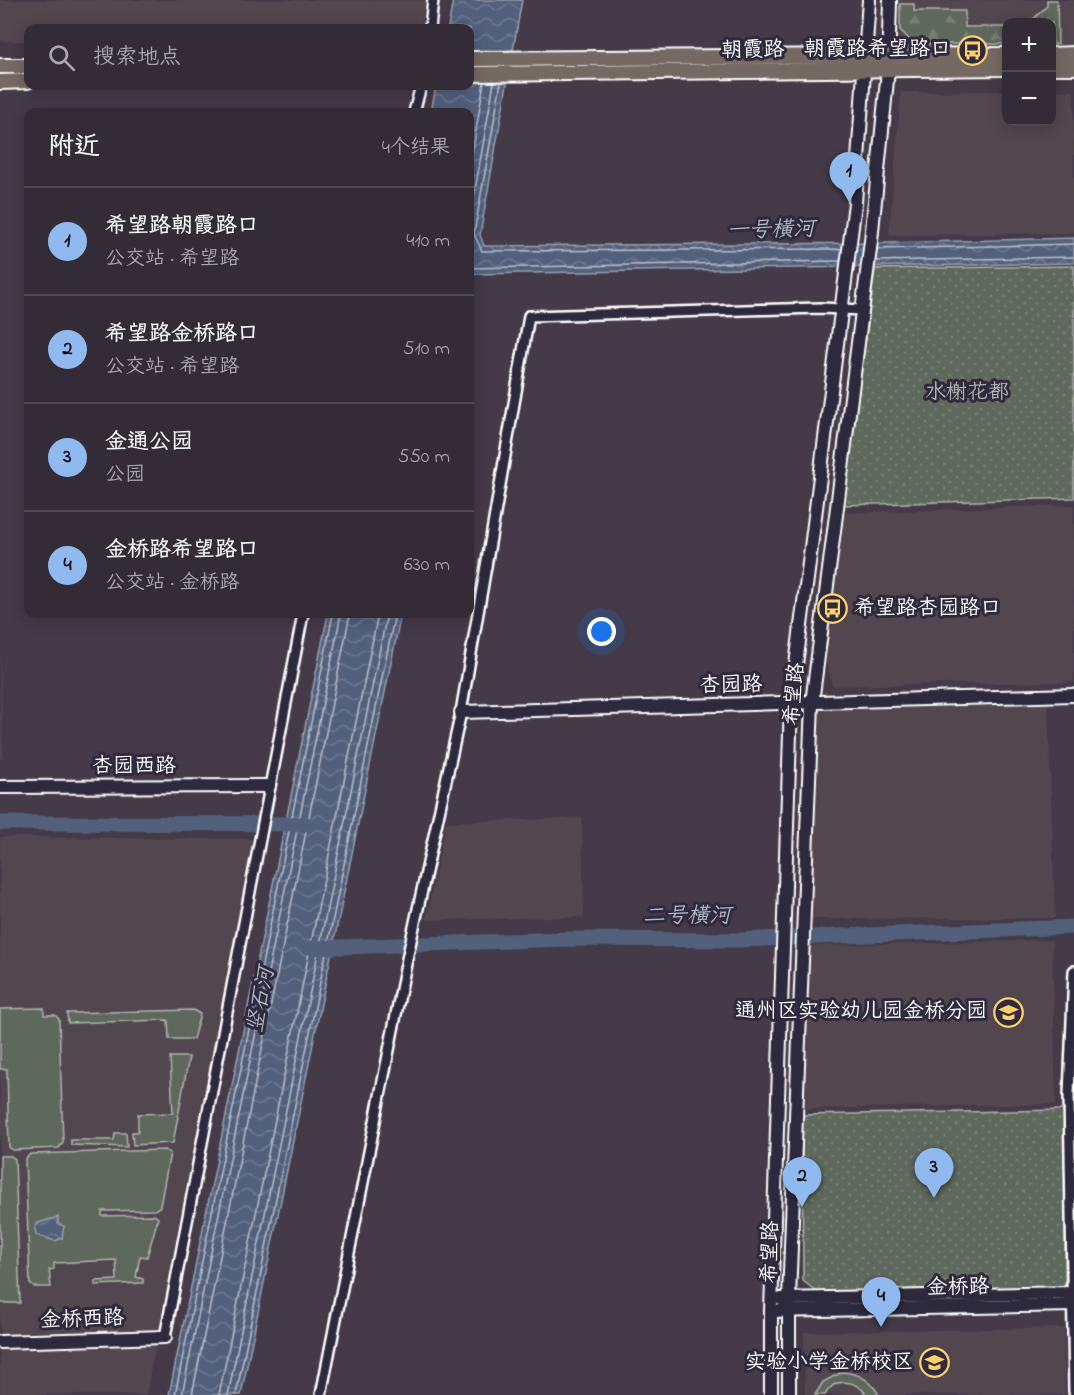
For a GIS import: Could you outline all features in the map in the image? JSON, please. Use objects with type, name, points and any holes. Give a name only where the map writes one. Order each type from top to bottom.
[{"type":"main road","name":"希望路","points":[[771,1395],[791,704],[855,203],[869,0]]},
{"type":"main road","name":"希望路","points":[[789,1395],[789,1298],[812,703],[871,241],[888,70],[890,0]]},
{"type":"main road","points":[[1056,54],[1074,54]]},
{"type":"main road","name":"朝霞路","points":[[474,59],[1002,55]]},
{"type":"main road","points":[[0,66],[24,66]]},
{"type":"main road","points":[[1056,67],[1074,67]]},
{"type":"main road","name":"朝霞路","points":[[474,74],[1002,68]]},
{"type":"main road","points":[[0,82],[24,81]]},
{"type":"main road","name":"杏园路","points":[[461,712],[1074,695]]},
{"type":"main road","name":"杏园西路","points":[[0,787],[269,786]]},
{"type":"main road","name":"金桥路","points":[[772,1305],[789,1298],[1074,1293]]},
{"type":"main road","name":"金桥路","points":[[772,1305],[790,1311],[1074,1305]]},
{"type":"main road","name":"金桥西路","points":[[0,1342],[165,1337]]},
{"type":"street","points":[[431,24],[434,0]]},
{"type":"street","points":[[415,108],[421,90]]},
{"type":"street","points":[[321,1395],[408,959],[461,712],[529,316],[841,308],[862,310]]},
{"type":"street","points":[[165,1337],[302,618]]},
{"type":"street","points":[[1074,971],[1069,1095],[1074,1392]]},
{"type":"shaded area","points":[[0,0],[425,0],[422,24],[24,24],[24,41],[0,41]]},
{"type":"shaded area","points":[[897,0],[1074,0],[1074,46],[1056,46],[1056,18],[1002,18],[1002,46],[894,47]]},
{"type":"shaded area","points":[[1002,91],[1002,126],[1056,126],[1056,91],[1074,91],[1074,233],[889,235],[901,92]]},
{"type":"shaded area","points":[[1074,505],[1074,682],[832,686],[826,660],[843,513]]},
{"type":"shaded area","points":[[0,639],[3,758],[0,759]]},
{"type":"shaded area","points":[[1048,704],[1055,918],[811,919],[816,710]]},
{"type":"shaded area","points":[[582,818],[584,917],[426,920],[446,822]]},
{"type":"shaded area","points":[[0,837],[253,839],[146,1395],[0,1395]]},
{"type":"shaded area","points":[[1052,940],[1056,1104],[801,1109],[806,946]]},
{"type":"shaded area","name":"实验小学金桥校区","points":[[1064,1328],[1065,1395],[805,1395],[804,1332]]},
{"type":"green space","points":[[1047,0],[1057,0],[1058,44],[1056,44],[1056,18],[1034,18],[1047,6]]},
{"type":"green space","points":[[900,4],[914,4],[914,11],[965,11],[965,27],[1002,27],[1002,44],[921,44],[909,39],[900,30]]},
{"type":"green space","name":"水榭花都","points":[[1074,266],[1074,498],[844,505],[875,269]]},
{"type":"green space","points":[[44,1008],[44,1015],[55,1015],[59,1019],[63,1142],[59,1148],[13,1150],[9,1147],[7,1069],[0,1069],[0,1009]]},
{"type":"green space","points":[[193,1010],[200,1014],[193,1039],[169,1039],[168,1020],[68,1023],[67,1013]]},
{"type":"green space","points":[[170,1057],[189,1057],[173,1143],[133,1145],[132,1132],[138,1132],[138,1114],[173,1113]]},
{"type":"green space","points":[[1066,1110],[1065,1290],[821,1295],[803,1281],[802,1115]]},
{"type":"green space","points":[[115,1133],[126,1133],[127,1147],[71,1145],[71,1140],[114,1140]]},
{"type":"green space","points":[[165,1150],[170,1153],[160,1206],[155,1210],[102,1211],[102,1216],[154,1215],[158,1218],[147,1257],[140,1256],[136,1277],[143,1279],[143,1283],[95,1285],[95,1281],[117,1280],[116,1260],[54,1263],[54,1269],[49,1270],[51,1287],[34,1287],[30,1284],[25,1160],[30,1154]]},
{"type":"green space","points":[[0,1156],[11,1156],[15,1159],[20,1303],[0,1303]]},
{"type":"green space","points":[[842,1372],[864,1378],[879,1395],[867,1395],[857,1386],[846,1382],[834,1385],[825,1395],[815,1395],[823,1382]]},
{"type":"water","points":[[453,0],[522,0],[480,235],[484,246],[887,243],[1074,238],[1074,263],[474,274],[474,108],[432,108],[435,90],[474,90],[474,24],[449,24]]},
{"type":"water","name":"竖石河","points":[[327,618],[400,618],[241,1395],[169,1395]]},
{"type":"water","points":[[58,1217],[58,1224],[64,1226],[62,1238],[55,1241],[36,1235],[35,1228],[38,1223]]},
{"type":"waterway","points":[[0,823],[306,824]]},
{"type":"waterway","name":"二号横河","points":[[312,948],[567,939],[738,940],[1074,927]]},
{"type":"place","name":"朝霞路希望路口","points":[[972,50]]},
{"type":"place","name":"希望路朝霞路口","points":[[849,202]]},
{"type":"place","name":"希望路杏园路口","points":[[833,609]]},
{"type":"place","name":"通州区实验幼儿园金桥分园","points":[[1008,1012]]},
{"type":"place","name":"金通公园","points":[[934,1198]]},
{"type":"place","name":"希望路金桥路口","points":[[802,1207]]},
{"type":"place","name":"金桥路希望路口","points":[[881,1327]]},
{"type":"place","name":"实验小学金桥校区","points":[[934,1363]]},
{"type":"water label","name":"一号横河","points":[[771,231]]}]
